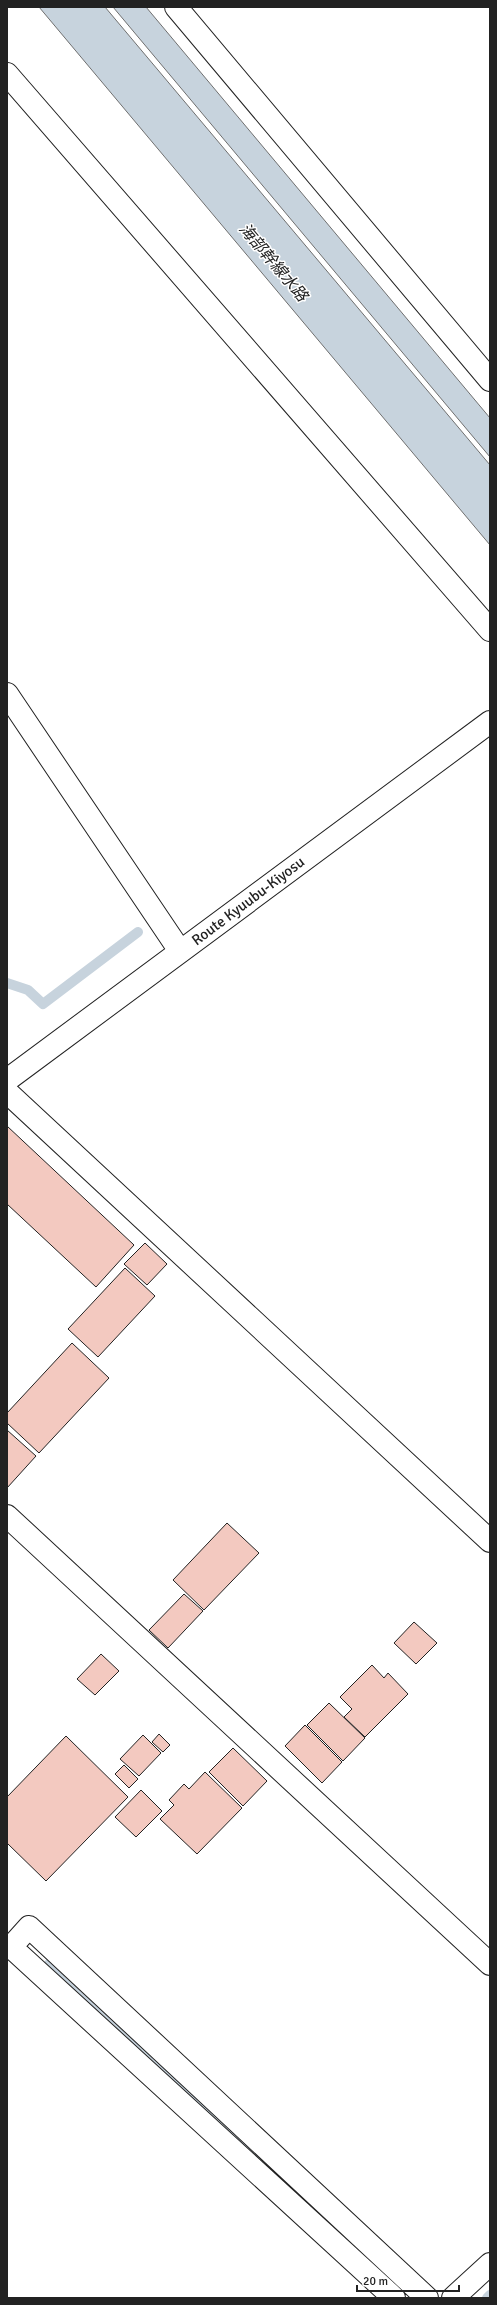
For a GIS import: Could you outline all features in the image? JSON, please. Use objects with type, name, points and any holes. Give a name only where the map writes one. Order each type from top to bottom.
[{"type":"street","points":[[176,7],[490,380]]},
{"type":"street","points":[[7,74],[490,630]]},
{"type":"street","points":[[7,694],[180,952]]},
{"type":"street","name":"Route Kyuubu-Kiyosu","points":[[7,1080],[490,722]]},
{"type":"street","points":[[7,1092],[490,1541]]},
{"type":"street","points":[[7,1516],[490,1964]]},
{"type":"street","points":[[394,2298],[10,1947],[29,1927],[427,2298]]},
{"type":"street","points":[[453,2298],[490,2264]]},
{"type":"water","name":"海部幹線水路","points":[[39,7],[105,7],[490,465],[490,545]]},
{"type":"water","points":[[113,7],[146,7],[490,418],[490,457]]},
{"type":"building","points":[[7,1126],[134,1245],[96,1287],[7,1204]]},
{"type":"building","points":[[145,1243],[167,1264],[147,1285],[124,1264]]},
{"type":"building","points":[[125,1268],[155,1296],[98,1357],[68,1329]]},
{"type":"building","points":[[72,1343],[109,1378],[39,1453],[7,1423],[7,1413]]},
{"type":"building","points":[[7,1430],[36,1456],[7,1488]]},
{"type":"building","points":[[227,1523],[259,1553],[204,1610],[173,1580]]},
{"type":"building","points":[[184,1594],[203,1611],[168,1648],[149,1630]]},
{"type":"building","points":[[414,1622],[437,1643],[416,1664],[394,1643]]},
{"type":"building","points":[[101,1654],[119,1671],[95,1695],[77,1679]]},
{"type":"building","points":[[372,1665],[384,1678],[388,1673],[408,1694],[365,1737],[344,1717],[352,1709],[340,1697]]},
{"type":"building","points":[[329,1703],[365,1738],[343,1761],[307,1725]]},
{"type":"building","points":[[305,1725],[342,1762],[322,1783],[285,1746]]},
{"type":"building","points":[[159,1734],[170,1745],[163,1752],[152,1742]]},
{"type":"building","points":[[143,1735],[161,1753],[139,1776],[120,1759]]},
{"type":"building","points":[[66,1736],[128,1797],[46,1881],[7,1843],[7,1797]]},
{"type":"building","points":[[233,1748],[267,1781],[243,1806],[209,1772]]},
{"type":"building","points":[[124,1765],[138,1779],[129,1788],[115,1774]]},
{"type":"building","points":[[205,1772],[242,1808],[197,1854],[160,1819],[174,1805],[169,1800],[184,1784],[189,1789]]},
{"type":"building","points":[[141,1790],[162,1811],[136,1837],[115,1817]]},
{"type":"waterway","points":[[7,983],[28,990],[43,1004],[138,932]]},
{"type":"waterway","points":[[49,1964],[349,2241]]},
{"type":"waterway","points":[[487,2298],[490,2295]]}]
